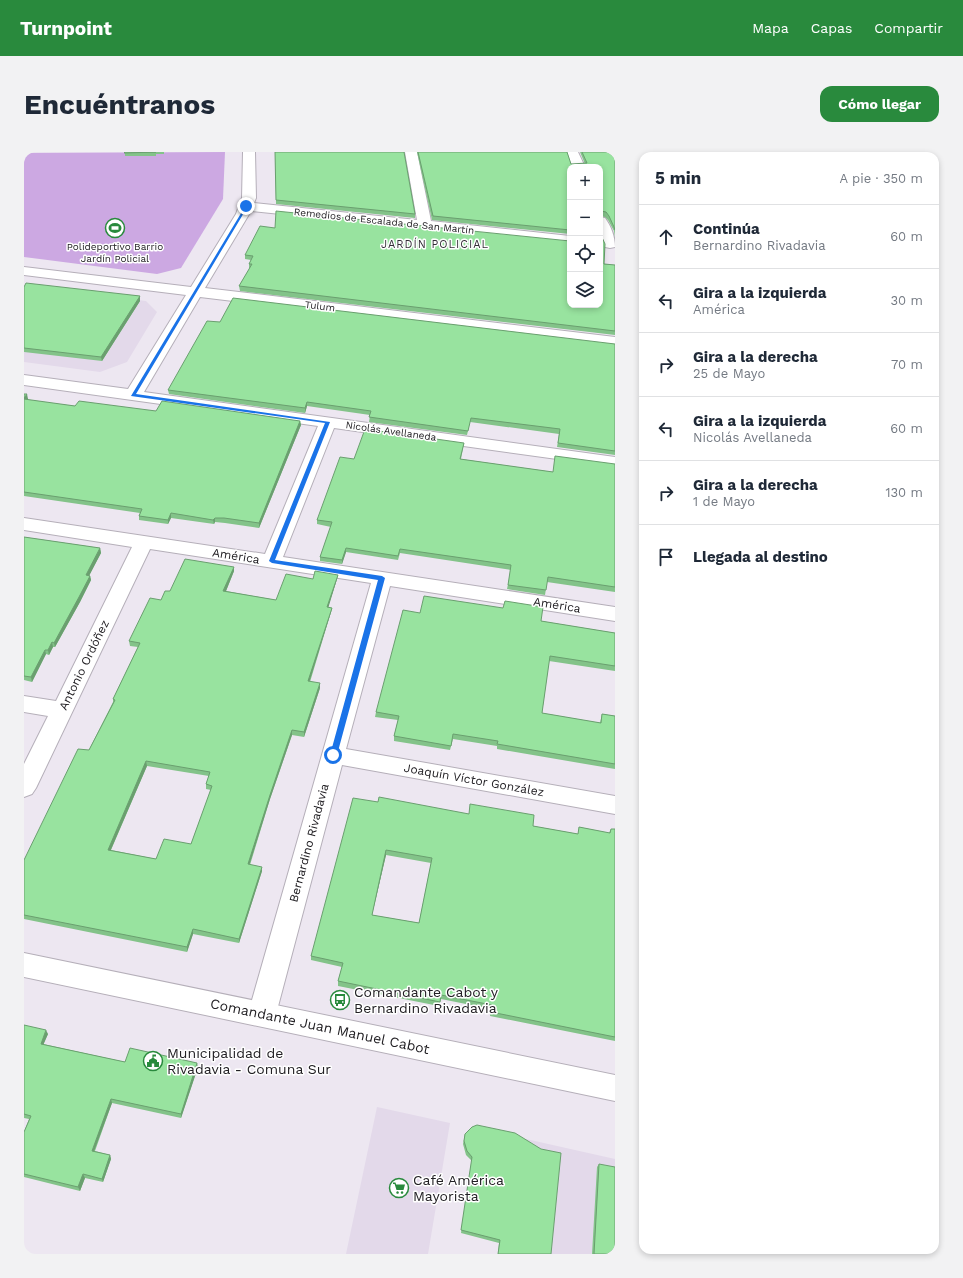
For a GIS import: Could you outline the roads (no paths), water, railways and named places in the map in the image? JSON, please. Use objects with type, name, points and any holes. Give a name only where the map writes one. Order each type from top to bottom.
[{"type":"street","points":[[133,396],[246,206],[249,198],[248,152]]},
{"type":"street","points":[[411,152],[425,225]]},
{"type":"street","points":[[572,152],[577,164]]},
{"type":"street","name":"Remedios de Escalada de San Martín","points":[[246,206],[567,240]]},
{"type":"street","points":[[603,230],[608,244]]},
{"type":"street","name":"Tulum","points":[[24,271],[615,342]]},
{"type":"street","name":"Nicolás Avellaneda","points":[[24,380],[615,462]]},
{"type":"street","points":[[272,561],[328,422]]},
{"type":"street","name":"América","points":[[24,524],[615,614]]},
{"type":"street","name":"Antonio Ordóñez","points":[[24,788],[144,542]]},
{"type":"street","name":"Bernardino Rivadavia","points":[[262,1014],[382,578]]},
{"type":"street","points":[[24,704],[62,710]]},
{"type":"street","name":"Joaquín Víctor González","points":[[333,755],[615,805]]},
{"type":"street","name":"Comandante Juan Manuel Cabot","points":[[24,965],[615,1088]]},
{"type":"place","name":"Polideportivo Barrio Jardín Policial","points":[[115,228]]},
{"type":"place","name":"Comandante Cabot y Bernardino Rivadavia","points":[[340,1000]]},
{"type":"place","name":"Municipalidad de Rivadavia - Comuna Sur","points":[[153,1061]]},
{"type":"place","name":"Café América Mayorista","points":[[399,1188]]},
{"type":"district","name":"JARDÍN POLICIAL","points":[[435,244]]}]
